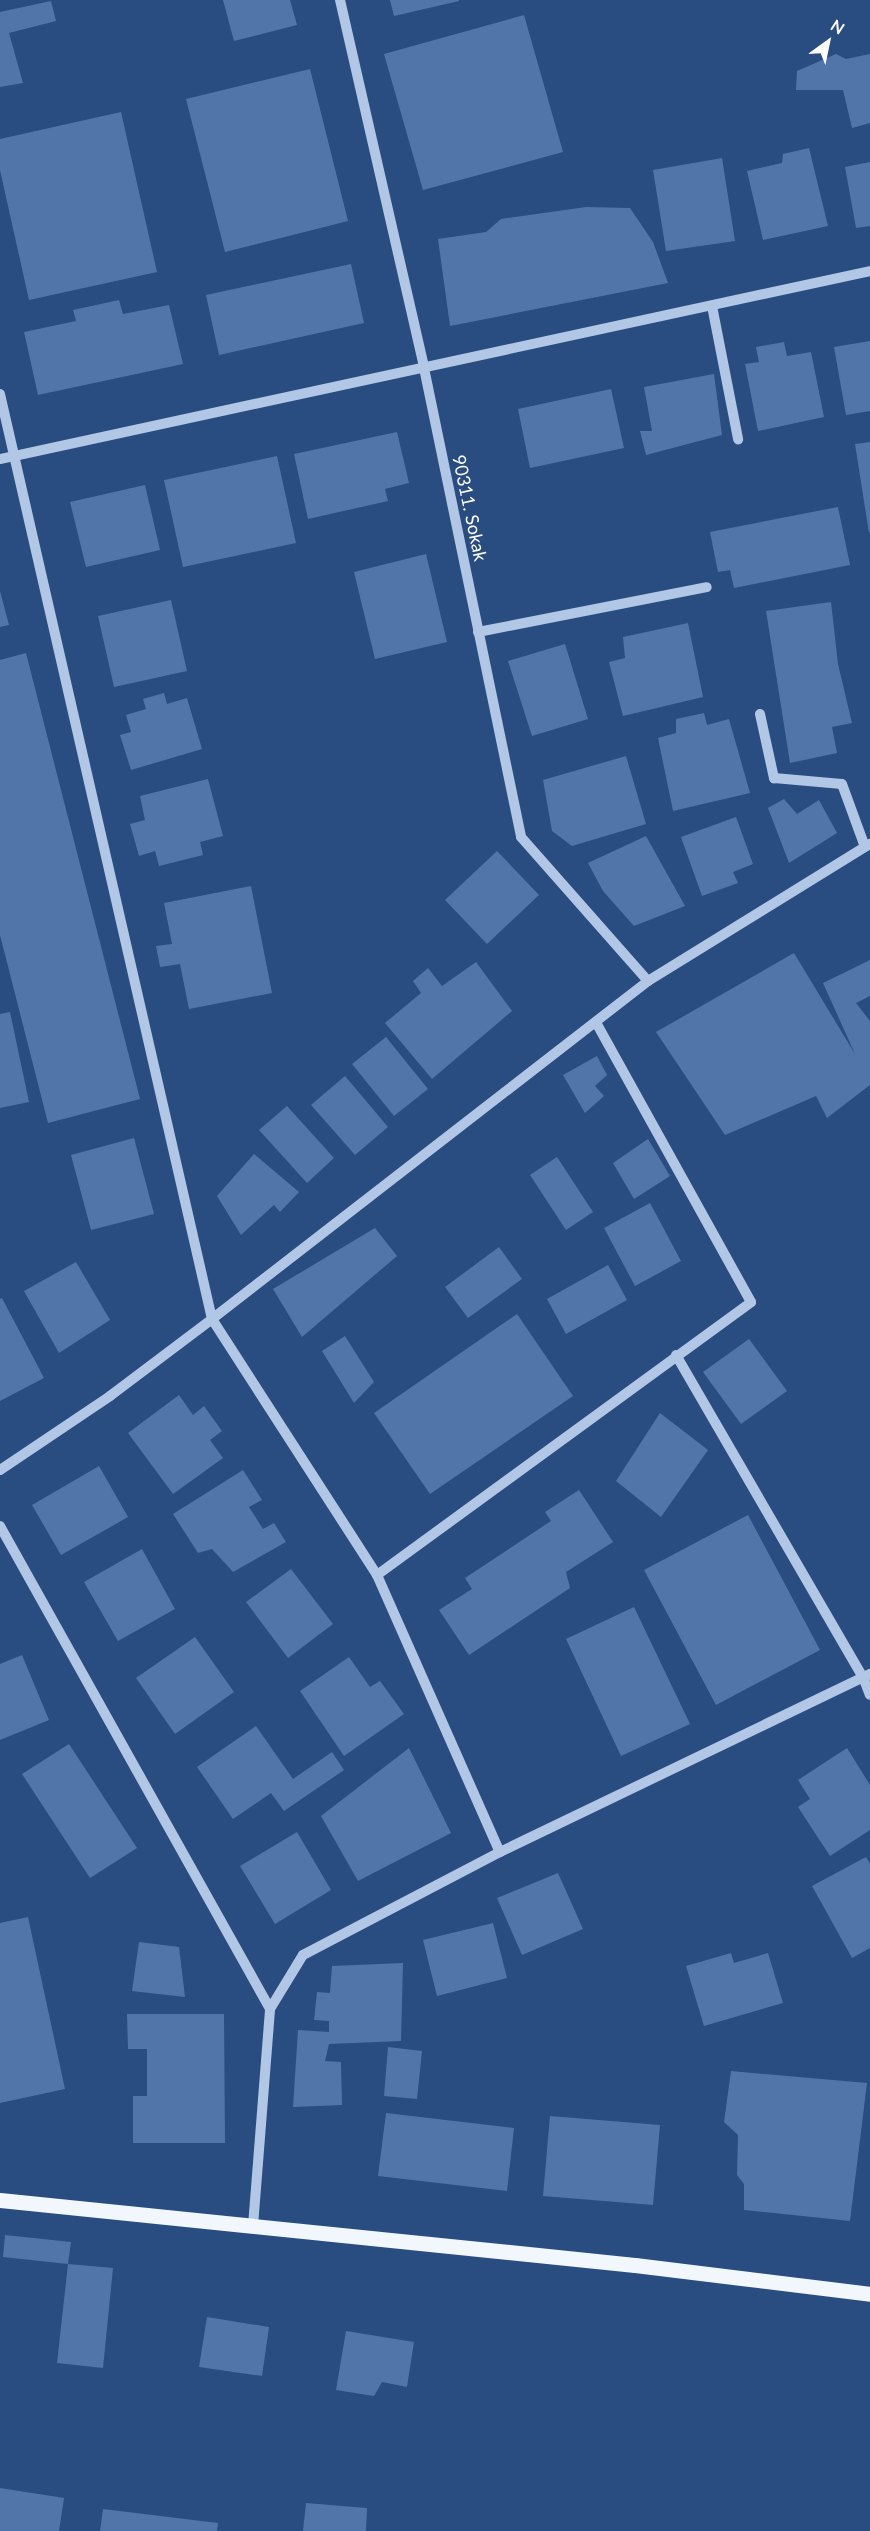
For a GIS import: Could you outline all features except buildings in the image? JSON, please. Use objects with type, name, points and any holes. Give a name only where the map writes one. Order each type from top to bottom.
[{"type":"main road","points":[[0,2200],[635,2265],[870,2294]]},
{"type":"street","name":"90311. Sokak","points":[[340,0],[424,368],[521,837],[648,981]]},
{"type":"street","points":[[0,459],[870,271]]},
{"type":"street","points":[[711,306],[738,439]]},
{"type":"street","points":[[0,394],[212,1319],[377,1575],[500,1852]]},
{"type":"street","points":[[478,632],[706,587]]},
{"type":"street","points":[[0,1470],[110,1396],[648,981],[867,845],[842,784],[774,778],[760,714]]},
{"type":"street","points":[[377,1575],[751,1302],[596,1022]]},
{"type":"street","points":[[676,1355],[866,1676],[870,1695]]},
{"type":"street","points":[[0,1526],[270,2009]]},
{"type":"street","points":[[253,2226],[270,2009],[303,1954],[500,1852],[866,1676]]}]
